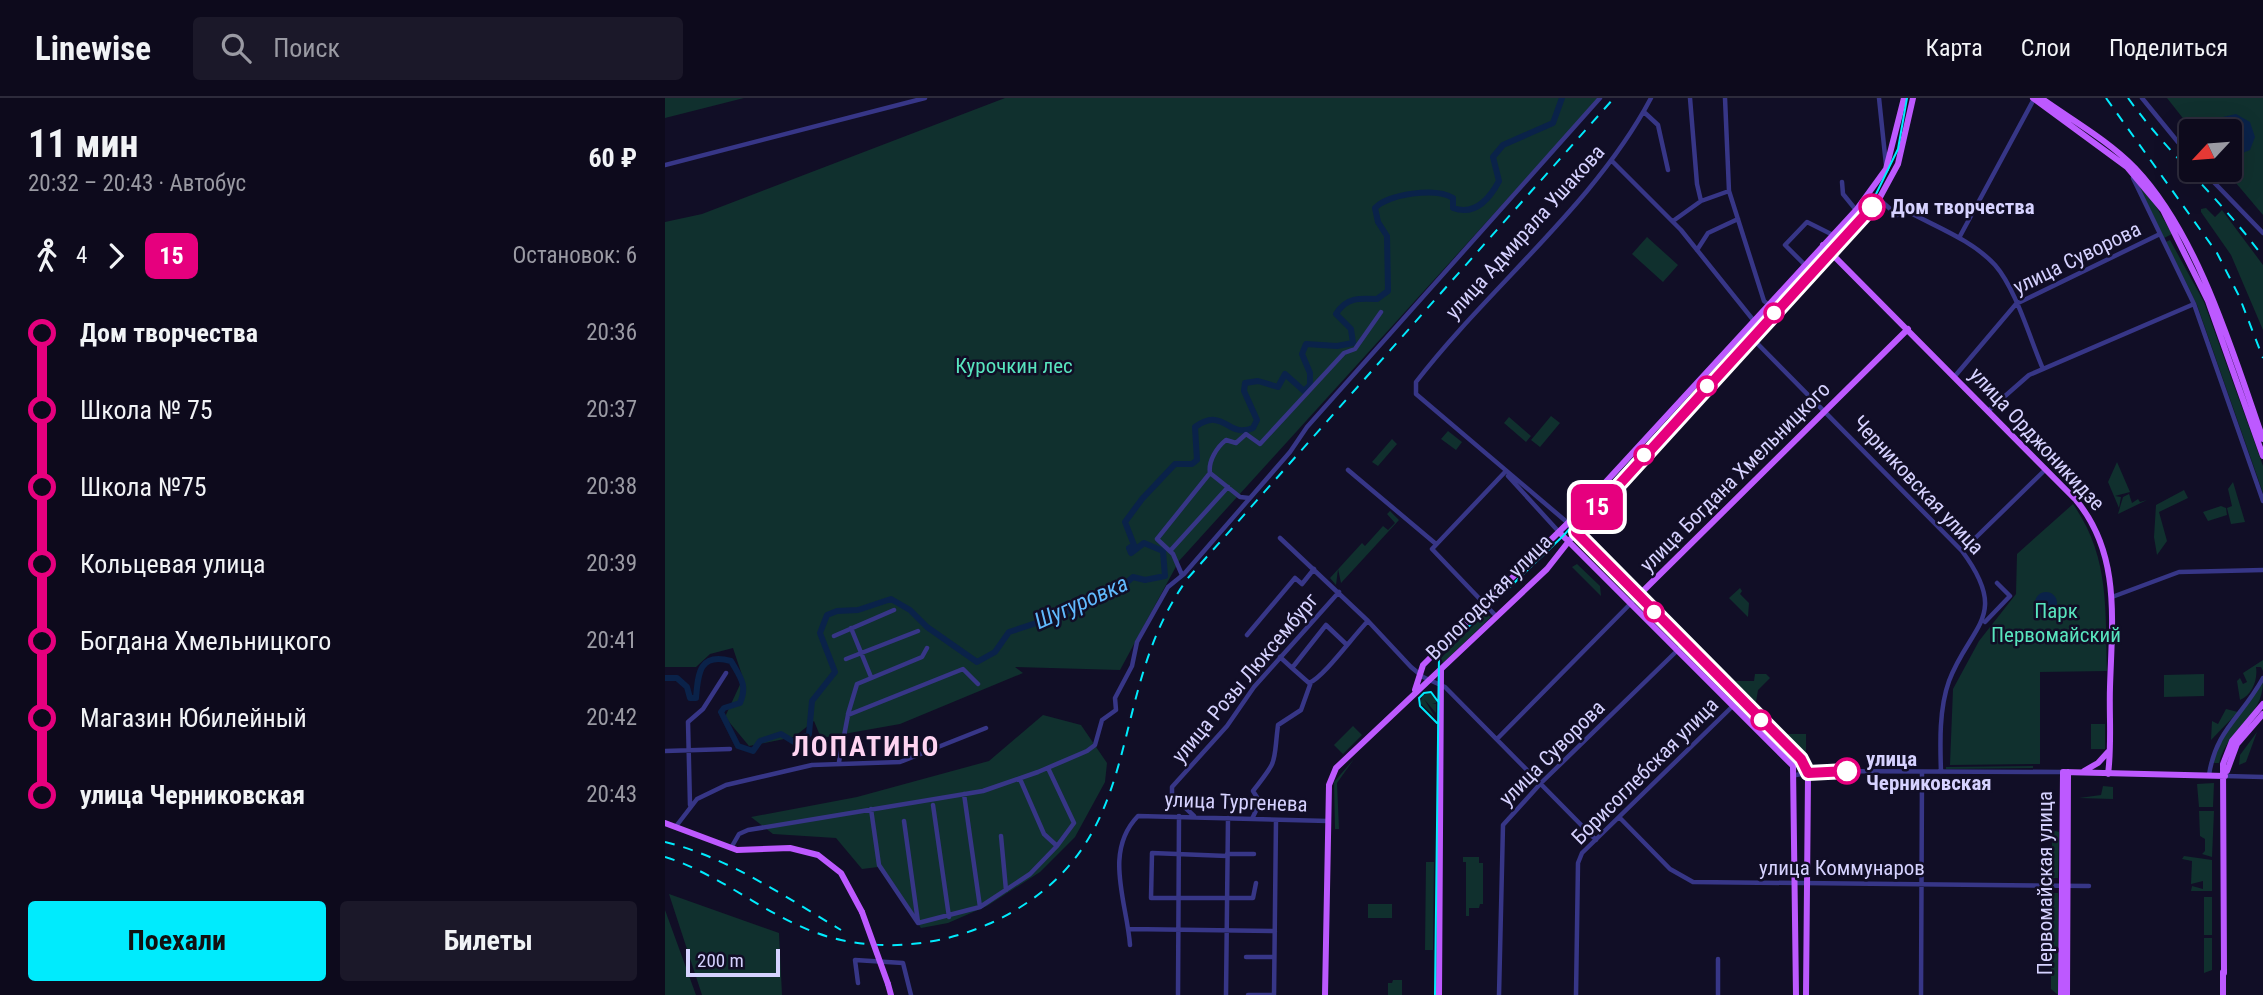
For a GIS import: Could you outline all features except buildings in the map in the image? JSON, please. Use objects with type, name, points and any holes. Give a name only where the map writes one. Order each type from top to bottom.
[{"type":"main road","name":"Вологодская улица","points":[[1414,691],[1431,657],[1568,523],[1856,210],[1886,169],[1904,98]]},
{"type":"main road","name":"Вологодская улица","points":[[1325,995],[1329,786],[1336,768],[1414,691],[1441,670],[1547,569],[1576,532],[1879,199],[1898,164],[1913,98]]},
{"type":"main road","points":[[2034,98],[2127,167],[2163,210],[2199,282],[2263,456]]},
{"type":"main road","points":[[2041,98],[2125,159],[2159,195],[2212,300],[2263,439]]},
{"type":"main road","name":"улица Орджоникидзе","points":[[1823,245],[2076,500],[2094,526],[2104,548],[2112,597],[2108,774]]},
{"type":"main road","name":"улица Богдана Хмельницкого","points":[[1638,596],[1908,329]]},
{"type":"main road","points":[[1568,523],[1801,759],[1808,773],[1806,995]]},
{"type":"main road","points":[[1559,532],[1793,766],[1796,775],[1796,995]]},
{"type":"main road","points":[[1439,995],[1441,670]]},
{"type":"main road","points":[[2224,995],[2226,752],[2263,704]]},
{"type":"main road","points":[[2225,776],[2237,744],[2263,714]]},
{"type":"main road","points":[[2081,772],[2098,764],[2109,750]]},
{"type":"main road","points":[[2065,772],[2225,776]]},
{"type":"main road","name":"Первомайская улица","points":[[2064,995],[2065,772]]},
{"type":"main road","points":[[665,822],[731,848],[749,851],[797,848],[818,855],[841,873],[862,912],[891,995]]},
{"type":"street","points":[[665,165],[925,98]]},
{"type":"street","points":[[731,848],[739,834],[748,830],[964,794],[1020,779],[1095,745],[1102,720],[1112,716],[1116,710],[1115,698],[1132,666],[1137,642],[1168,587],[1182,575],[1290,452],[1307,427],[1600,98]]},
{"type":"street","name":"улица Адмирала Ушакова","points":[[1505,471],[1416,394],[1416,382],[1498,285],[1612,162],[1651,98]]},
{"type":"street","points":[[1690,98],[1697,184],[1701,201]]},
{"type":"street","points":[[1725,98],[1729,191],[1764,301],[1769,305]]},
{"type":"street","points":[[1879,98],[1886,169]]},
{"type":"street","points":[[1959,238],[2034,98]]},
{"type":"street","points":[[2143,98],[2179,143]]},
{"type":"street","points":[[1644,112],[1658,125],[1668,170]]},
{"type":"street","points":[[1612,162],[1673,221],[1748,314],[1756,319]]},
{"type":"street","points":[[2127,167],[2194,304],[2263,501]]},
{"type":"street","points":[[1842,182],[1843,194],[1856,210]]},
{"type":"street","points":[[2214,182],[2263,233]]},
{"type":"street","points":[[1673,221],[1701,201],[1729,191]]},
{"type":"street","points":[[1879,199],[1897,215],[1907,211],[1959,238],[1998,269],[2043,369]]},
{"type":"street","points":[[1697,250],[1708,233],[1738,219]]},
{"type":"street","points":[[1812,272],[1785,245],[1807,222],[1833,235]]},
{"type":"street","name":"улица Суворова","points":[[1955,376],[2015,304],[2160,234]]},
{"type":"street","points":[[1989,411],[2029,375],[2194,304]]},
{"type":"street","points":[[1182,575],[1170,551],[1158,543],[1157,537],[1210,473],[1212,459],[1224,441],[1236,443],[1246,434],[1260,444],[1344,353],[1355,349],[1381,312]]},
{"type":"street","name":"Черниковская улица","points":[[1745,331],[1827,411],[1962,551],[1980,584],[1985,611],[1982,625],[1946,691],[1941,772]]},
{"type":"street","points":[[1962,551],[2046,469]]},
{"type":"street","points":[[1348,470],[1434,547],[1496,616]]},
{"type":"street","points":[[1505,471],[1568,523]]},
{"type":"street","points":[[1505,471],[1559,532]]},
{"type":"street","points":[[1434,547],[1505,471]]},
{"type":"street","points":[[1210,473],[1240,498],[1249,498]]},
{"type":"street","points":[[1170,551],[1228,487]]},
{"type":"street","points":[[1280,538],[1339,592],[1420,675],[1440,684],[1497,738],[1596,840]]},
{"type":"street","points":[[1247,635],[1295,578],[1302,584],[1314,569]]},
{"type":"street","points":[[2112,597],[2179,572],[2263,570]]},
{"type":"street","points":[[1982,625],[2010,596],[1997,583]]},
{"type":"street","name":"улица Розы Люксембург","points":[[1195,817],[1172,795],[1172,788],[1280,657],[1339,592]]},
{"type":"street","name":"улица Богдана Хмельницкого","points":[[1497,738],[1638,596]]},
{"type":"street","points":[[834,636],[894,610]]},
{"type":"street","points":[[1252,819],[1260,802],[1253,791],[1271,770],[1276,758],[1278,725],[1305,705],[1311,682],[1319,678],[1368,621]]},
{"type":"street","points":[[1292,668],[1327,625],[1346,644]]},
{"type":"street","points":[[852,628],[871,677]]},
{"type":"street","points":[[846,659],[918,631]]},
{"type":"street","name":"улица Суворова","points":[[1499,995],[1503,825],[1541,783],[1685,643]]},
{"type":"street","points":[[839,762],[855,687],[871,677],[922,657],[927,648]]},
{"type":"street","points":[[1280,657],[1311,682]]},
{"type":"street","points":[[848,715],[963,669],[978,684]]},
{"type":"street","points":[[690,805],[688,722],[703,709],[726,673]]},
{"type":"street","points":[[2209,775],[2218,740],[2252,697],[2263,678]]},
{"type":"street","name":"Борисоглебская улица","points":[[1576,995],[1578,863],[1582,853],[1740,699]]},
{"type":"street","points":[[677,825],[690,805],[705,793],[726,785],[778,772],[839,762],[900,762],[986,727]]},
{"type":"street","points":[[665,751],[730,749]]},
{"type":"street","points":[[918,923],[980,907],[1039,866],[1057,846],[1074,823],[1048,768]]},
{"type":"street","points":[[1921,995],[1922,772]]},
{"type":"street","points":[[1796,775],[2065,772]]},
{"type":"street","points":[[2225,776],[2263,776]]},
{"type":"street","points":[[1020,779],[1044,834],[1057,846]]},
{"type":"street","points":[[964,794],[980,907]]},
{"type":"street","points":[[933,805],[949,917]]},
{"type":"street","points":[[871,809],[879,865],[918,923]]},
{"type":"street","name":"улица Тургенева","points":[[1129,929],[1118,862],[1123,841],[1136,817],[1142,815],[1328,821]]},
{"type":"street","points":[[1178,816],[1178,995]]},
{"type":"street","points":[[1226,995],[1228,818]]},
{"type":"street","name":"улица Коммунаров","points":[[1620,818],[1670,869],[1693,882],[2089,886]]},
{"type":"street","points":[[1248,995],[1274,995],[1276,820]]},
{"type":"street","points":[[904,821],[918,923]]},
{"type":"street","points":[[1001,836],[1006,891]]},
{"type":"street","points":[[1254,854],[1152,853],[1151,898],[1256,897],[1256,883]]},
{"type":"street","points":[[1130,946],[1129,929],[1275,931]]},
{"type":"street","points":[[1246,957],[1274,957]]},
{"type":"street","points":[[1718,959],[1718,995]]},
{"type":"street","points":[[857,984],[855,960],[903,962],[911,995]]},
{"type":"green space","points":[[665,98],[744,98],[665,118]]},
{"type":"green space","name":"Курочкин лес","points":[[1005,98],[1599,98],[1179,561],[1120,670],[1015,667],[1023,673],[900,724],[821,738],[814,721],[794,737],[749,746],[725,717],[743,678],[733,648],[710,654],[696,667],[665,667],[665,222],[702,214]]},
{"type":"green space","points":[[2167,98],[2263,98],[2263,215],[2235,182],[2242,182],[2242,119],[2184,119]]},
{"type":"green space","points":[[2136,180],[2150,196],[2172,234],[2164,238]]},
{"type":"green space","points":[[2206,208],[2215,217],[2222,210],[2263,265],[2263,330],[2231,255],[2201,212],[2201,209]]},
{"type":"green space","points":[[1647,237],[1678,265],[1663,282],[1632,254]]},
{"type":"green space","points":[[2170,240],[2204,302],[2263,466],[2263,493],[2197,305],[2166,242]]},
{"type":"green space","points":[[1551,416],[1560,423],[1540,447],[1531,440]]},
{"type":"green space","points":[[1509,417],[1531,436],[1526,442],[1504,423]]},
{"type":"green space","points":[[1448,431],[1462,442],[1456,450],[1441,439]]},
{"type":"green space","points":[[1392,439],[1397,444],[1378,466],[1372,462]]},
{"type":"green space","points":[[2117,462],[2130,492],[2115,496],[2121,497],[2119,508],[2108,482]]},
{"type":"green space","points":[[2233,482],[2245,522],[2231,524],[2227,508],[2232,506],[2228,489]]},
{"type":"green space","points":[[2184,490],[2188,498],[2159,512],[2167,541],[2157,555],[2154,537],[2156,505]]},
{"type":"green space","points":[[2129,494],[2132,503],[2138,499],[2140,502],[2147,500],[2118,514],[2123,497]]},
{"type":"green space","name":"Парк Первомайский","points":[[2073,504],[2094,544],[2099,564],[2105,605],[2107,671],[2040,672],[2040,764],[1950,765],[1953,689],[1979,641],[2016,594],[2017,554]]},
{"type":"green space","points":[[2221,506],[2226,508],[2227,515],[2208,521],[2203,512]]},
{"type":"green space","points":[[1390,511],[1399,520],[1341,583],[1338,569],[1362,543],[1365,546],[1383,526],[1388,530],[1395,523],[1387,514]]},
{"type":"green space","points":[[1580,541],[1635,595],[1633,597],[1579,543]]},
{"type":"green space","points":[[1577,564],[1600,586],[1601,596],[1572,567]]},
{"type":"green space","points":[[1338,569],[1336,585],[1330,578]]},
{"type":"green space","points":[[1740,588],[1740,594],[1749,603],[1748,617],[1729,598]]},
{"type":"green space","points":[[1486,613],[1491,617],[1443,663],[1441,658]]},
{"type":"green space","points":[[2263,660],[2263,671],[2261,667],[2256,667],[2253,687],[2248,695],[2240,700],[2237,681],[2240,678],[2243,684],[2247,682],[2243,673]]},
{"type":"green space","points":[[1755,674],[1766,674],[1770,678],[1758,690],[1756,702],[1735,681],[1754,681]]},
{"type":"green space","points":[[2204,674],[2204,696],[2164,697],[2164,675]]},
{"type":"green space","points":[[2263,681],[2258,704],[2230,740],[2219,763],[2212,763],[2228,730]]},
{"type":"green space","points":[[1430,693],[1436,697],[1436,703],[1432,703],[1436,704],[1436,713],[1424,699],[1435,717],[1420,703],[1423,695]]},
{"type":"green space","points":[[2226,709],[2238,712],[2211,740],[2212,721],[2218,724]]},
{"type":"green space","points":[[1043,715],[1081,725],[1107,763],[1105,782],[1075,837],[1040,872],[987,906],[948,923],[921,928],[878,867],[862,869],[836,838],[773,834],[751,817],[857,797],[989,761]]},
{"type":"green space","points":[[2091,724],[2105,724],[2105,749],[2091,749]]},
{"type":"green space","points":[[1353,726],[1362,735],[1343,754],[1334,745]]},
{"type":"green space","points":[[2257,732],[2246,762],[2239,765],[2240,755]]},
{"type":"green space","points":[[1786,734],[1806,734],[1806,754],[1803,753]]},
{"type":"green space","points":[[1354,759],[1337,783],[1339,829],[1335,829],[1334,782]]},
{"type":"green space","points":[[1946,767],[2033,768],[1946,769]]},
{"type":"green space","points":[[2214,783],[2213,807],[2199,807],[2197,784]]},
{"type":"green space","points":[[2103,786],[2113,787],[2113,799],[2079,798],[2101,795]]},
{"type":"green space","points":[[2199,811],[2214,811],[2212,857],[2202,854],[2205,851],[2205,839],[2200,836]]},
{"type":"green space","points":[[2052,830],[2059,832],[2058,878],[2052,878]]},
{"type":"green space","points":[[2184,856],[2212,860],[2212,891],[2191,891],[2192,886],[2203,889],[2203,881],[2191,884],[2192,861],[2182,859]]},
{"type":"green space","points":[[1463,857],[1479,857],[1479,863],[1483,863],[1483,904],[1480,904],[1479,908],[1469,908],[1469,916],[1466,916],[1466,862],[1463,862]]},
{"type":"green space","points":[[1426,862],[1434,862],[1433,950],[1425,950]]},
{"type":"green space","points":[[2051,893],[2058,893],[2058,951],[2051,951]]},
{"type":"green space","points":[[669,894],[779,933],[782,995],[702,995]]},
{"type":"green space","points":[[2204,897],[2212,897],[2212,935],[2204,935]]},
{"type":"green space","points":[[1368,904],[1392,904],[1392,918],[1368,918]]},
{"type":"green space","points":[[665,910],[696,995],[665,995]]},
{"type":"green space","points":[[2204,938],[2212,938],[2212,970],[2204,973]]},
{"type":"green space","points":[[2051,953],[2058,953],[2058,995],[2051,989]]},
{"type":"green space","points":[[1402,980],[1402,995],[1388,995],[1388,983]]},
{"type":"water","points":[[2236,114],[2250,122],[2255,137],[2250,150],[2242,153],[2242,119],[2222,119]]},
{"type":"water","points":[[2046,592],[2054,595],[2057,603],[2054,611],[2046,614],[2038,611],[2035,603],[2038,595]]},
{"type":"waterway","name":"Шугуровка","points":[[665,678],[677,678],[687,687],[690,698],[696,698],[700,673],[706,662],[720,659],[731,661],[742,681],[742,697],[740,703],[724,708],[721,712],[738,746],[753,751],[760,741],[781,734],[794,742],[809,734],[812,701],[835,672],[820,633],[827,615],[837,611],[858,610],[891,599],[910,610],[927,627],[977,662],[995,652],[1009,632],[1061,615],[1091,597],[1102,597],[1117,591],[1133,577],[1145,580],[1165,576],[1163,551],[1144,543],[1131,553],[1129,548],[1134,545],[1125,522],[1142,499],[1175,464],[1192,464],[1197,460],[1195,427],[1213,420],[1237,430],[1253,428],[1257,420],[1244,391],[1245,383],[1258,381],[1278,387],[1285,374],[1304,391],[1310,385],[1310,373],[1302,354],[1306,344],[1337,346],[1353,343],[1351,329],[1336,314],[1340,308],[1359,299],[1377,299],[1388,291],[1387,236],[1378,222],[1375,208],[1390,199],[1424,193],[1453,198],[1453,208],[1461,210],[1481,204],[1499,181],[1493,157],[1503,145],[1553,123],[1562,98]]},
{"type":"tram line","points":[[1435,995],[1439,655],[1563,536],[1876,194],[1898,149],[1907,98]]},
{"type":"tram line","points":[[1437,723],[1420,706],[1419,698],[1424,693],[1431,692],[1439,703]]},
{"type":"railway","points":[[665,857],[710,876],[795,924],[841,940],[879,945],[917,944],[955,936],[991,923],[1043,891],[1079,854],[1102,812],[1118,767],[1143,672],[1161,624],[1188,578],[1614,98]]},
{"type":"railway","points":[[2106,98],[2217,253],[2239,296],[2263,358]]},
{"type":"railway","points":[[2128,98],[2263,257]]},
{"type":"railway","points":[[665,842],[711,857],[841,930]]},
{"type":"bus line","name":"15","points":[[1847,771],[1808,773],[1801,759],[1576,532],[1872,207]]},
{"type":"place","name":"Дом творчества","points":[[1872,207]]},
{"type":"place","name":"улица Черниковская","points":[[1847,771]]},
{"type":"district","name":"ЛОПАТИНО","points":[[866,746]]}]
